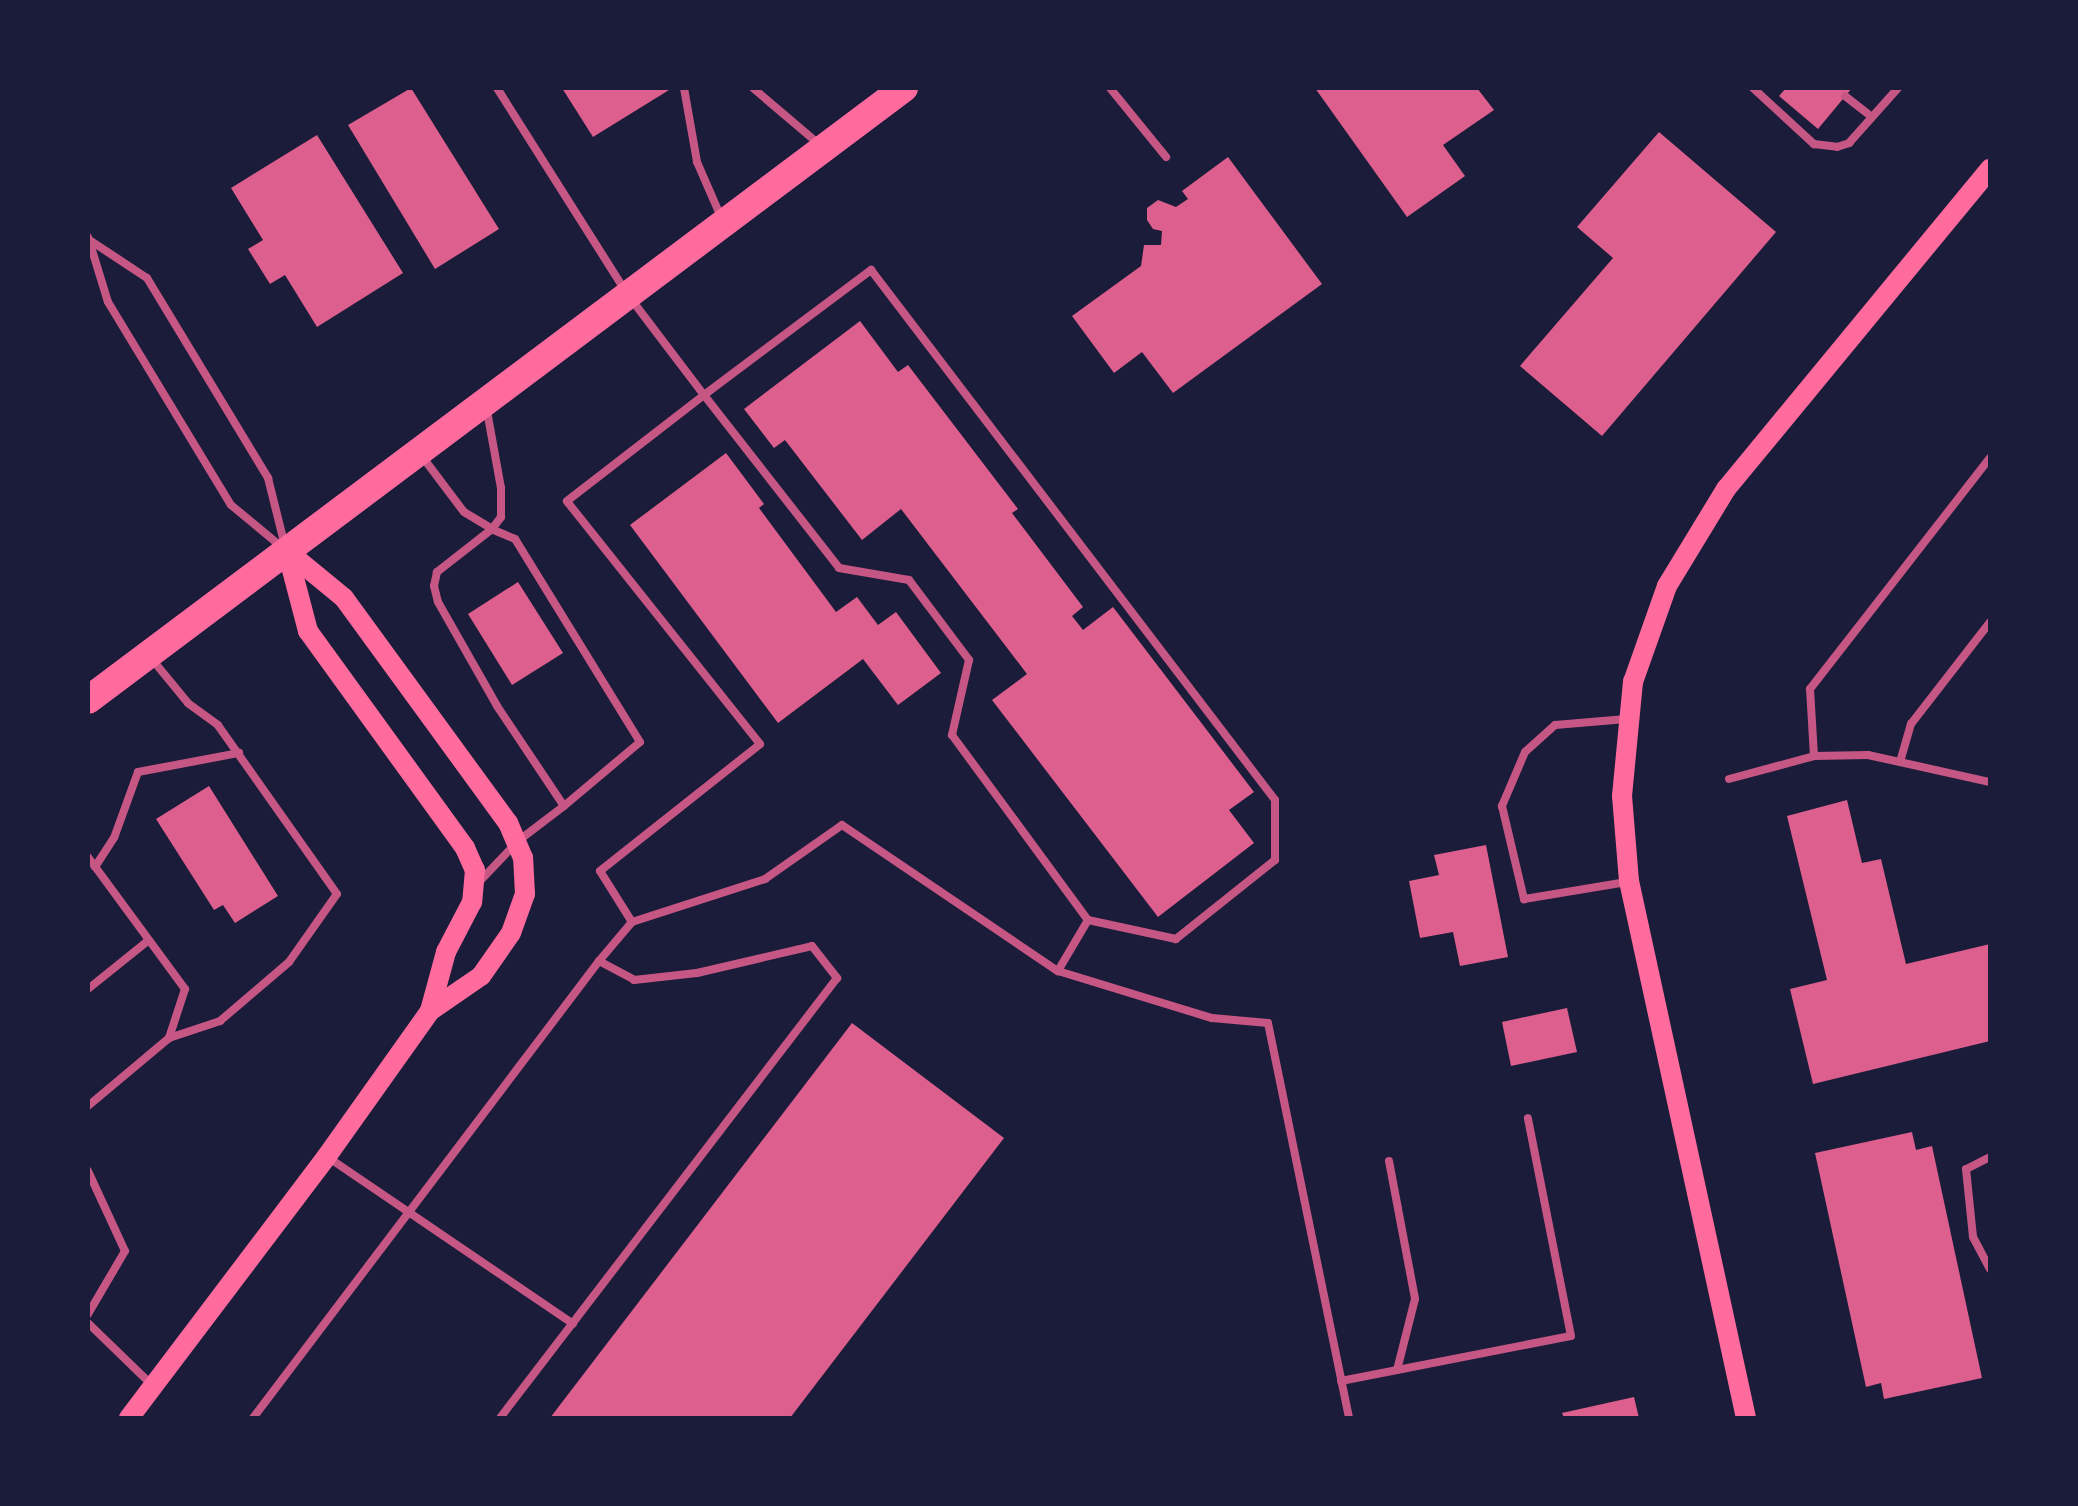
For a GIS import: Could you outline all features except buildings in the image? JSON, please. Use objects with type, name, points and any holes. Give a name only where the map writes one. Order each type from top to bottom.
[{"type":"highway","points":[[88,700],[904,88]]},
{"type":"main road","points":[[1746,1418],[1630,881],[1622,796],[1626,719],[1653,618],[1704,522],[1748,460],[1990,169]]},
{"type":"main road","points":[[286,550],[344,598],[518,841],[526,875],[521,914],[481,976],[430,1011]]},
{"type":"main road","points":[[129,1418],[328,1156],[430,1011],[446,952],[468,916],[478,883],[466,848],[308,631],[286,550]]},
{"type":"lane","points":[[497,88],[628,295],[704,395],[840,568],[909,580],[969,660],[952,735],[1088,920],[1176,939],[1275,860],[1274,800],[871,270],[704,395],[568,501],[760,744],[600,870],[632,922]]},
{"type":"lane","points":[[684,88],[697,162],[723,223]]},
{"type":"lane","points":[[754,88],[824,148]]},
{"type":"lane","points":[[1112,88],[1166,157]]},
{"type":"lane","points":[[1753,88],[1814,144],[1837,147],[1849,143],[1898,88]]},
{"type":"lane","points":[[1845,96],[1872,117]]},
{"type":"lane","points":[[89,239],[147,278],[268,478],[286,550]]},
{"type":"lane","points":[[89,239],[108,302],[231,505],[286,550]]},
{"type":"lane","points":[[485,402],[501,488],[501,517],[492,528],[448,559],[437,572],[434,586],[470,661],[564,806]]},
{"type":"lane","points":[[418,452],[464,512],[514,539],[640,742],[518,841],[478,883]]},
{"type":"lane","points":[[1814,756],[1810,689],[1990,458]]},
{"type":"lane","points":[[1900,762],[1911,724],[1990,622]]},
{"type":"lane","points":[[88,1106],[169,1038],[220,1022],[289,962],[337,894],[218,724],[188,704],[148,655]]},
{"type":"lane","points":[[1626,719],[1554,725],[1525,752],[1502,806],[1524,899],[1630,881]]},
{"type":"lane","points":[[95,867],[114,838],[138,772],[238,754]]},
{"type":"lane","points":[[1729,779],[1814,756],[1868,755],[1990,782]]},
{"type":"lane","points":[[253,1418],[632,922],[765,880],[842,826],[1058,972],[1212,1018],[1268,1023],[1348,1418]]},
{"type":"lane","points":[[88,857],[185,990],[169,1038]]},
{"type":"lane","points":[[1058,972],[1088,920]]},
{"type":"lane","points":[[88,989],[149,940]]},
{"type":"lane","points":[[500,1418],[836,978],[812,946],[698,973],[634,980],[599,961]]},
{"type":"lane","points":[[1341,1381],[1571,1336],[1528,1118]]},
{"type":"lane","points":[[328,1156],[574,1324]]},
{"type":"lane","points":[[1990,1157],[1966,1168],[1973,1237],[1990,1269]]},
{"type":"lane","points":[[1389,1161],[1415,1300],[1397,1370]]},
{"type":"lane","points":[[88,1171],[125,1251],[88,1314]]},
{"type":"lane","points":[[88,1323],[153,1386]]}]
